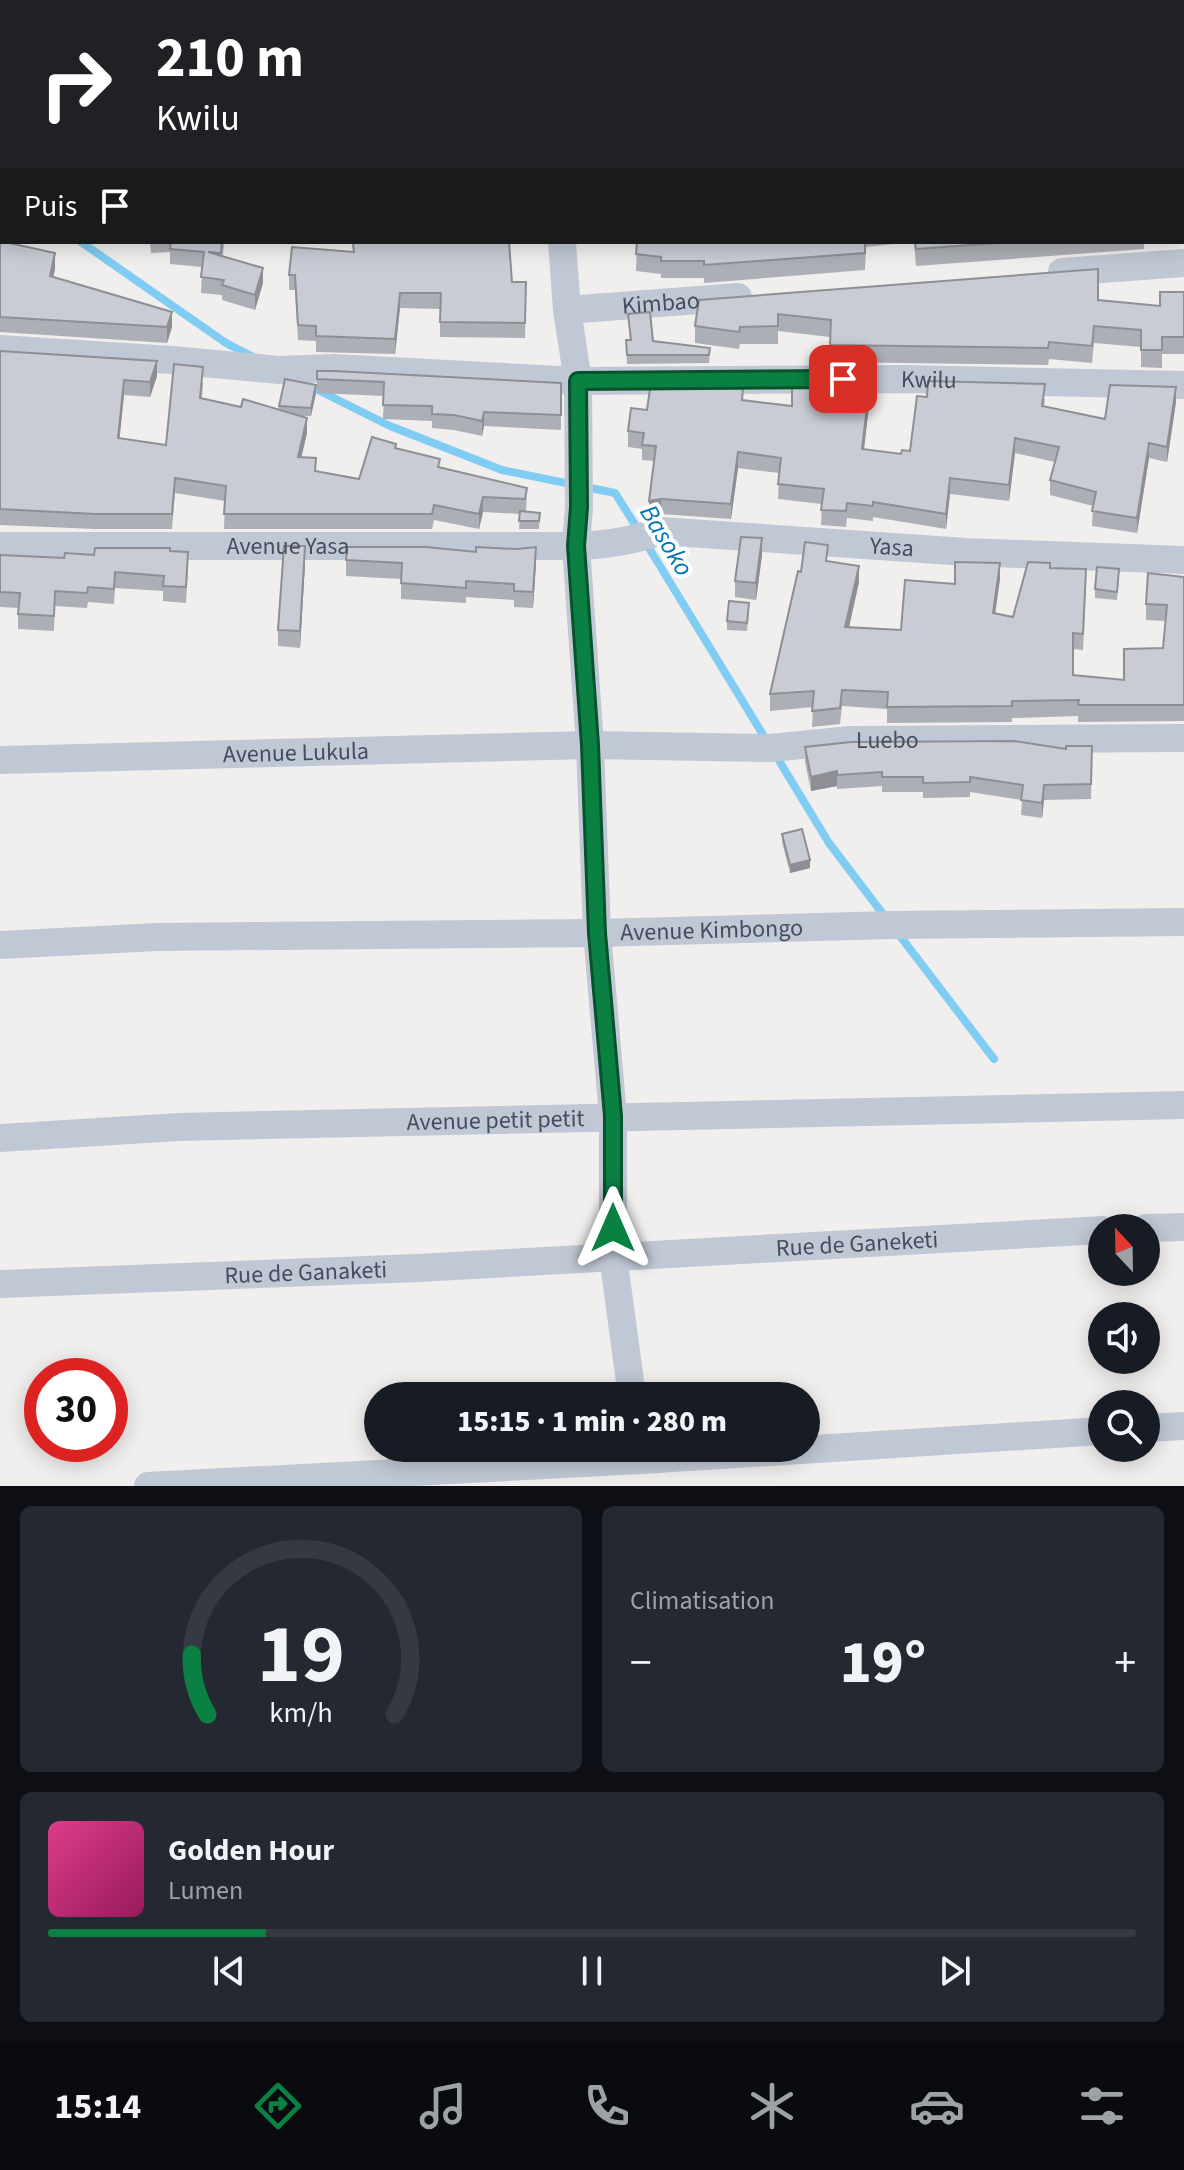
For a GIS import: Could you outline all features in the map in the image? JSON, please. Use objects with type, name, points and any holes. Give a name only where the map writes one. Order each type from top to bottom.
[{"type":"street","points":[[562,244],[567,310],[578,381],[579,507],[589,546],[590,745],[597,933],[613,1116],[613,1256],[630,1382]]},
{"type":"street","points":[[1042,274],[1184,263]]},
{"type":"street","name":"Kimbao","points":[[567,310],[757,296]]},
{"type":"street","name":"Kwilu","points":[[0,349],[279,370],[334,368],[578,381],[902,379],[1184,385]]},
{"type":"street","name":"Yasa","points":[[589,546],[643,538],[660,531],[966,552],[1184,560]]},
{"type":"street","name":"Avenue Yasa","points":[[0,546],[589,546]]},
{"type":"street","name":"Luebo","points":[[590,745],[771,748],[850,740],[1184,738]]},
{"type":"street","name":"Avenue Lukula","points":[[0,760],[590,745]]},
{"type":"street","name":"Avenue Kimbongo","points":[[0,945],[158,937],[597,933],[891,925],[1184,922]]},
{"type":"street","name":"Avenue petit petit","points":[[0,1138],[178,1127],[1184,1105]]},
{"type":"street","points":[[1160,1228],[1184,1227]]},
{"type":"street","name":"Rue de Ganeketi","points":[[613,1256],[1088,1231]]},
{"type":"street","name":"Rue de Ganaketi","points":[[0,1284],[418,1268],[613,1256]]},
{"type":"street","points":[[1160,1427],[1184,1426]]},
{"type":"street","points":[[148,1486],[640,1465],[1088,1432]]},
{"type":"building","points":[[0,244],[55,253],[50,276],[172,312],[167,327],[0,317]]},
{"type":"building","points":[[171,244],[222,244],[221,253],[208,252],[263,268],[255,295],[222,285],[224,280],[201,277],[204,252],[170,249]]},
{"type":"building","points":[[353,244],[509,244],[512,282],[526,282],[525,323],[440,322],[441,293],[400,293],[395,339],[316,336],[316,326],[298,325],[295,275],[289,275],[292,247],[354,252]]},
{"type":"building","points":[[637,244],[865,244],[865,253],[704,265],[704,261],[661,261],[661,257],[636,254]]},
{"type":"building","points":[[915,244],[983,244],[916,249]]},
{"type":"building","points":[[1098,269],[1098,300],[1160,306],[1160,292],[1184,292],[1184,337],[1162,337],[1162,350],[1141,350],[1141,330],[1094,326],[1092,346],[1049,342],[1048,348],[830,345],[831,320],[778,314],[778,326],[740,327],[739,332],[695,326],[699,300]]},
{"type":"building","points":[[650,312],[653,341],[710,348],[709,355],[627,355],[626,340],[631,340],[628,314]]},
{"type":"building","points":[[0,351],[157,361],[150,382],[124,380],[118,438],[166,445],[174,364],[203,367],[200,398],[241,407],[243,399],[307,418],[298,457],[316,458],[315,471],[359,479],[372,437],[396,444],[395,448],[440,459],[438,467],[527,488],[525,499],[483,497],[479,514],[434,505],[432,514],[224,514],[226,486],[175,478],[172,514],[0,509]]},
{"type":"building","points":[[317,371],[561,383],[561,415],[484,412],[482,421],[432,414],[432,406],[383,405],[384,382],[317,379]]},
{"type":"building","points":[[285,379],[316,385],[311,408],[279,406]]},
{"type":"building","points":[[928,381],[1045,384],[1042,406],[1105,419],[1110,385],[1176,387],[1167,447],[1149,443],[1137,518],[1092,511],[1096,492],[1050,480],[1059,447],[1015,438],[1009,485],[950,478],[946,514],[873,502],[873,506],[847,503],[846,511],[821,510],[824,489],[778,484],[781,458],[738,452],[731,504],[661,499],[649,501],[656,446],[642,445],[644,433],[628,431],[631,408],[647,410],[651,382],[697,382],[743,389],[742,400],[792,406],[792,382],[869,390],[862,449],[901,454],[902,450],[910,451],[917,396],[927,397]]},
{"type":"building","points":[[520,511],[540,513],[539,521],[519,521]]},
{"type":"building","points":[[741,537],[762,538],[756,583],[735,581]]},
{"type":"building","points":[[805,542],[828,545],[826,561],[859,566],[845,627],[901,630],[905,580],[955,584],[955,562],[1000,563],[993,613],[1013,617],[1028,562],[1050,563],[1050,568],[1086,569],[1083,634],[1073,633],[1073,675],[1124,680],[1124,649],[1163,648],[1167,605],[1146,604],[1148,573],[1184,577],[1184,705],[1078,705],[1079,700],[1012,701],[1012,706],[887,707],[888,692],[842,690],[840,708],[812,711],[814,691],[770,694],[798,571],[801,572]]},
{"type":"building","points":[[284,546],[305,546],[300,631],[278,630]]},
{"type":"building","points":[[347,547],[426,547],[476,552],[476,547],[536,547],[533,592],[514,591],[514,584],[466,581],[466,588],[401,583],[402,563],[346,560]]},
{"type":"building","points":[[95,548],[170,548],[170,551],[188,552],[186,587],[163,586],[164,576],[115,572],[114,589],[88,587],[87,593],[55,591],[54,616],[18,614],[20,593],[0,592],[0,555],[64,558],[65,553],[94,555]]},
{"type":"building","points":[[1097,567],[1119,569],[1117,592],[1095,589]]},
{"type":"building","points":[[729,601],[749,603],[747,623],[727,621]]},
{"type":"building","points":[[1014,741],[1066,749],[1066,746],[1092,746],[1091,784],[1044,785],[1042,803],[1021,800],[1023,785],[970,777],[970,782],[923,783],[923,777],[882,777],[882,772],[837,775],[837,771],[811,777],[805,747],[851,742]]},
{"type":"building","points":[[802,829],[810,860],[790,865],[782,834]]},
{"type":"waterway","name":"Basoko","points":[[84,244],[226,343],[255,358]]},
{"type":"waterway","name":"Basoko","points":[[306,384],[390,426],[502,470],[615,493],[639,531]]},
{"type":"waterway","name":"Basoko","points":[[646,543],[768,743]]},
{"type":"waterway","name":"Basoko","points":[[775,754],[829,843],[886,918]]},
{"type":"waterway","name":"Basoko","points":[[897,932],[994,1059]]},
{"type":"route","points":[[613,1228],[613,1116],[597,933],[590,745],[576,546],[579,507],[578,381],[843,379]]}]
